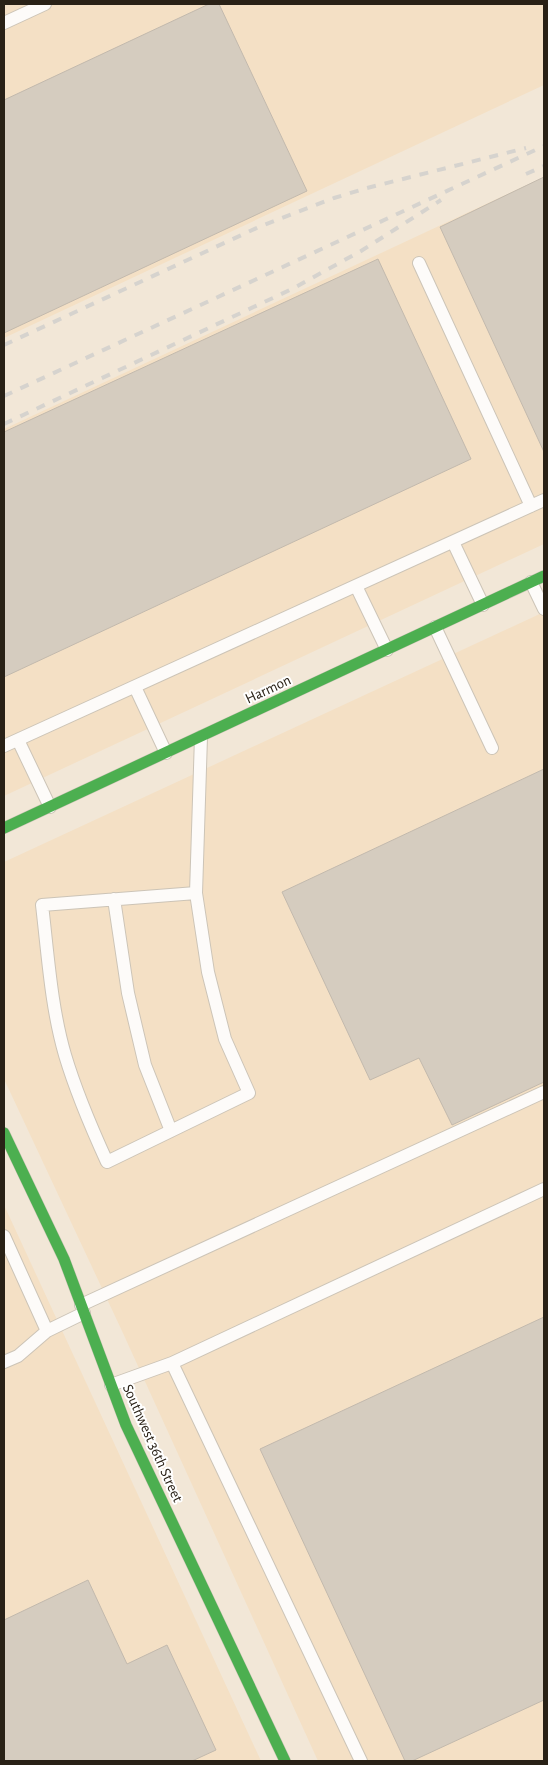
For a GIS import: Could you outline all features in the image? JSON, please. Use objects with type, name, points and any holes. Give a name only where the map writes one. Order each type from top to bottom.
[{"type":"street","name":"Harmon","points":[[4,828],[544,576]]},
{"type":"street","name":"Southwest 36th Street","points":[[4,1133],[64,1259],[126,1425],[285,1761]]},
{"type":"lane","points":[[4,22],[45,4]]},
{"type":"lane","points":[[419,263],[531,506]]},
{"type":"lane","points":[[4,746],[544,500]]},
{"type":"lane","points":[[453,542],[483,605]]},
{"type":"lane","points":[[531,582],[544,609]]},
{"type":"lane","points":[[356,586],[387,650]]},
{"type":"lane","points":[[435,627],[492,748]]},
{"type":"lane","points":[[135,687],[166,753]]},
{"type":"lane","points":[[196,894],[42,905],[52,994],[65,1054],[84,1110],[107,1162],[249,1093],[225,1039],[208,972],[196,894],[201,737]]},
{"type":"lane","points":[[18,740],[50,806]]},
{"type":"lane","points":[[114,900],[128,993],[145,1065],[171,1131]]},
{"type":"lane","points":[[4,1362],[18,1356],[47,1331],[82,1309],[544,1092]]},
{"type":"lane","points":[[4,1165],[16,1159]]},
{"type":"lane","points":[[111,1385],[172,1363],[544,1189]]},
{"type":"lane","points":[[4,1236],[47,1331]]},
{"type":"lane","points":[[172,1363],[361,1761]]},
{"type":"shaded area","points":[[4,4],[544,4],[544,85],[4,338]]},
{"type":"shaded area","points":[[544,177],[544,544],[4,796],[4,429]]},
{"type":"shaded area","points":[[544,612],[544,1761],[318,1761],[122,1331],[4,1079],[4,862]]},
{"type":"shaded area","points":[[4,1205],[261,1761],[4,1761]]},
{"type":"building","points":[[209,4],[219,4],[307,191],[4,333],[4,100]]},
{"type":"building","points":[[544,177],[544,452],[440,227]]},
{"type":"building","points":[[378,259],[471,459],[4,677],[4,432]]},
{"type":"building","points":[[544,769],[544,1082],[452,1125],[419,1058],[370,1080],[282,892]]},
{"type":"building","points":[[544,1317],[544,1700],[412,1761],[405,1761],[260,1449]]},
{"type":"building","points":[[88,1580],[127,1664],[167,1645],[216,1750],[192,1761],[4,1761],[4,1620]]},
{"type":"railway","points":[[4,396],[544,146]]},
{"type":"railway","points":[[4,345],[261,226],[334,198],[526,148]]},
{"type":"railway","points":[[526,174],[544,166]]},
{"type":"railway","points":[[4,424],[292,289],[361,251],[441,200]]},
{"type":"traffic: fast","points":[[4,828],[544,576]]},
{"type":"traffic: fast","points":[[4,1133],[64,1259],[126,1425],[285,1761]]}]
